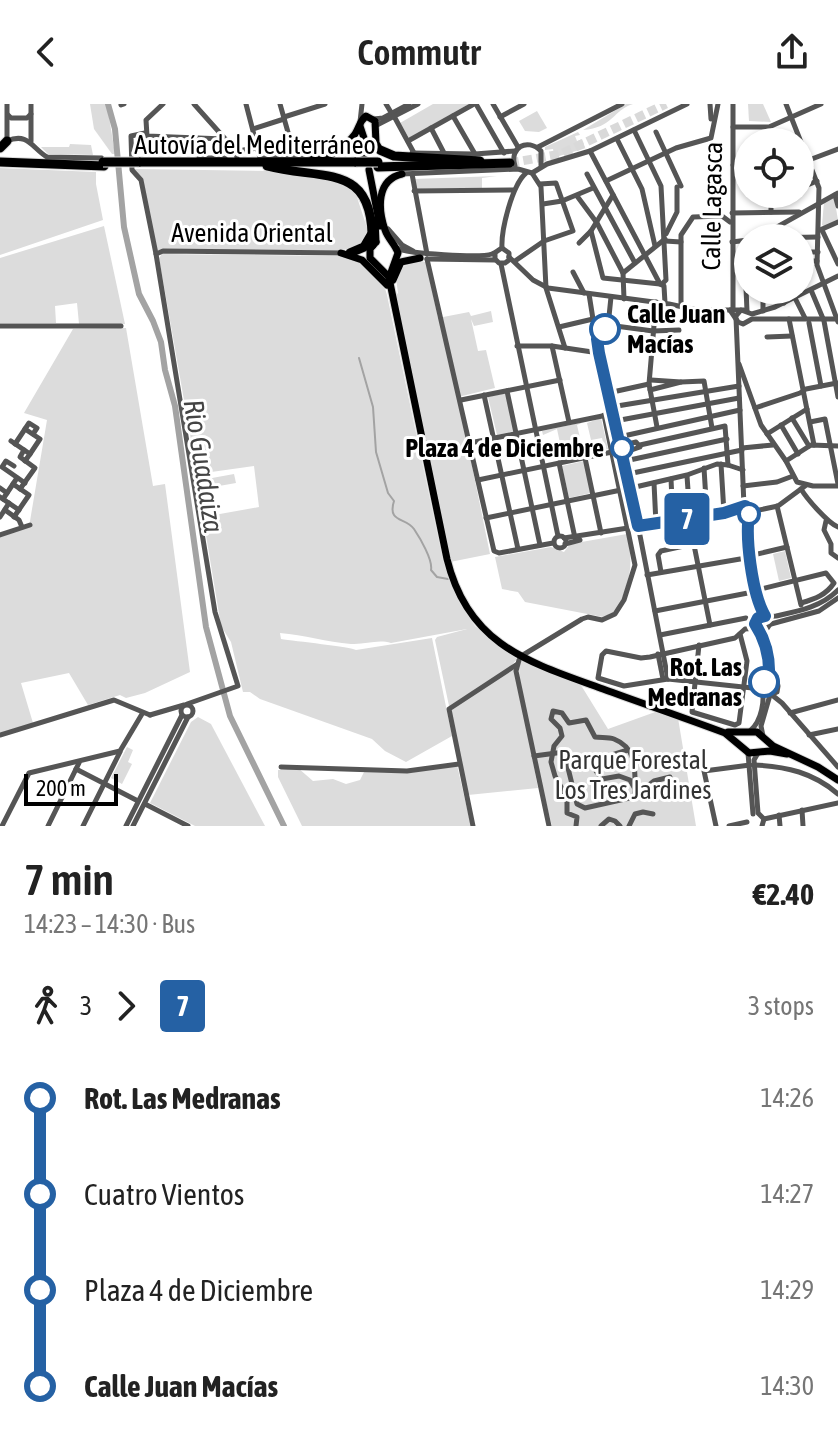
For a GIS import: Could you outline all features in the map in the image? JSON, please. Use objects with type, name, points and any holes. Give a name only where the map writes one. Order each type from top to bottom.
[{"type":"highway","points":[[380,150],[394,156],[477,160]]},
{"type":"highway","points":[[290,160],[318,158],[333,153]]},
{"type":"highway","name":"Autovía del Mediterráneo","points":[[0,160],[290,160],[367,164]]},
{"type":"highway","name":"Autovía del Mediterráneo","points":[[139,162],[267,166],[477,160],[522,166]]},
{"type":"highway","points":[[407,174],[477,160]]},
{"type":"highway","points":[[267,166],[333,175],[351,184],[365,202],[372,245],[350,253]]},
{"type":"main road","points":[[333,153],[347,143],[361,126],[373,124]]},
{"type":"main road","points":[[361,126],[373,124]]},
{"type":"main road","points":[[373,124],[380,150]]},
{"type":"main road","points":[[373,124],[367,164],[381,230],[392,243]]},
{"type":"main road","points":[[361,126],[377,232],[372,245],[379,267],[389,278]]},
{"type":"main road","points":[[407,174],[392,178],[383,186],[381,201],[385,229],[398,253],[389,278],[447,559],[455,585],[472,617],[499,644],[521,658],[725,733],[745,750],[787,754]]},
{"type":"main road","points":[[372,245],[392,243]]},
{"type":"main road","points":[[350,253],[384,279],[392,294]]},
{"type":"main road","points":[[392,294],[393,277],[398,265],[423,256]]},
{"type":"main road","points":[[379,267],[394,263]]},
{"type":"main road","points":[[745,750],[743,737],[749,732]]},
{"type":"main road","points":[[725,733],[757,732],[787,754],[818,767],[838,780]]},
{"type":"main road","points":[[758,753],[764,745],[763,737]]},
{"type":"street","points":[[4,145],[7,104]]},
{"type":"street","points":[[31,104],[31,142]]},
{"type":"street","points":[[147,135],[146,120],[155,107],[163,104]]},
{"type":"street","points":[[194,104],[237,154],[290,160],[280,104]]},
{"type":"street","points":[[246,104],[260,158]]},
{"type":"street","points":[[253,129],[325,104]]},
{"type":"street","points":[[364,104],[373,124],[418,104]]},
{"type":"street","points":[[361,126],[364,104]]},
{"type":"street","points":[[386,104],[414,153]]},
{"type":"street","points":[[393,116],[409,104]]},
{"type":"street","points":[[408,141],[475,104],[522,166],[540,184],[546,288],[565,348]]},
{"type":"street","points":[[493,104],[522,166]]},
{"type":"street","points":[[500,117],[524,104]]},
{"type":"street","points":[[553,543],[558,548],[563,539],[551,504],[497,259],[513,190],[528,144],[538,147],[622,104]]},
{"type":"street","points":[[687,104],[590,151],[522,166],[407,174],[414,191],[423,256],[461,400],[495,553],[563,539],[745,511],[777,503],[801,484]]},
{"type":"street","points":[[543,204],[577,196],[604,178],[683,145],[711,138],[710,104]]},
{"type":"street","points":[[712,125],[718,104]]},
{"type":"street","name":"Calle Lagasca","points":[[731,309],[733,104]]},
{"type":"street","points":[[786,104],[795,128]]},
{"type":"street","points":[[733,127],[769,127],[821,104]]},
{"type":"street","points":[[7,114],[13,118],[27,118],[31,114]]},
{"type":"street","points":[[453,116],[477,160]]},
{"type":"street","points":[[431,128],[445,153]]},
{"type":"street","points":[[591,231],[602,277],[661,284],[666,280],[662,188],[634,130]]},
{"type":"street","points":[[623,273],[665,238],[677,212],[679,186],[656,132]]},
{"type":"street","points":[[156,254],[141,180],[132,170],[131,136],[224,139]]},
{"type":"street","points":[[4,145],[19,138],[31,142],[47,157],[103,162]]},
{"type":"street","points":[[617,139],[642,189],[655,246]]},
{"type":"street","points":[[522,166],[543,158],[538,147]]},
{"type":"street","points":[[139,162],[237,154],[258,148]]},
{"type":"street","points":[[814,158],[838,149]]},
{"type":"street","points":[[380,150],[393,154],[445,153],[477,160]]},
{"type":"street","points":[[590,151],[661,284],[665,303]]},
{"type":"street","points":[[814,173],[820,202],[817,261],[822,284],[838,320]]},
{"type":"street","points":[[587,174],[635,263]]},
{"type":"street","points":[[394,263],[404,258],[423,256],[507,261],[544,241],[573,231],[556,183],[540,184]]},
{"type":"street","points":[[414,191],[513,190]]},
{"type":"street","points":[[783,224],[837,194],[838,206]]},
{"type":"street","points":[[579,243],[597,223],[614,195]]},
{"type":"street","points":[[577,196],[597,223],[623,273],[624,299]]},
{"type":"street","points":[[732,213],[802,212]]},
{"type":"street","points":[[681,306],[681,235],[693,217],[722,216],[731,223]]},
{"type":"street","points":[[383,218],[394,238],[423,256]]},
{"type":"street","points":[[814,234],[838,222]]},
{"type":"street","points":[[820,233],[838,264]]},
{"type":"street","points":[[665,238],[681,242]]},
{"type":"street","points":[[392,243],[403,252],[423,256]]},
{"type":"street","name":"Avenida Oriental","points":[[205,696],[235,687],[215,612],[156,254],[163,251],[350,253],[372,245]]},
{"type":"street","points":[[502,248],[531,279],[546,288],[697,310],[731,309],[807,321],[823,318],[838,320]]},
{"type":"street","points":[[573,272],[587,294],[593,319],[631,488],[666,679]]},
{"type":"street","points":[[814,288],[838,276]]},
{"type":"street","points":[[597,342],[608,325],[611,297]]},
{"type":"street","points":[[814,297],[823,318],[838,397]]},
{"type":"street","points":[[656,302],[650,385],[657,427]]},
{"type":"street","points":[[736,333],[748,314],[748,304]]},
{"type":"street","points":[[763,304],[763,311]]},
{"type":"street","points":[[736,317],[781,304]]},
{"type":"street","points":[[798,304],[807,321],[821,386]]},
{"type":"street","points":[[731,309],[743,324]]},
{"type":"street","points":[[736,317],[737,362],[767,434],[801,484],[802,493],[820,510],[826,521],[838,527]]},
{"type":"street","points":[[559,327],[593,319]]},
{"type":"street","points":[[789,319],[812,446]]},
{"type":"street","points":[[608,325],[653,331],[679,330]]},
{"type":"street","points":[[0,326],[121,326]]},
{"type":"street","points":[[767,337],[792,336]]},
{"type":"street","points":[[517,346],[552,346],[599,353]]},
{"type":"street","points":[[552,346],[569,422]]},
{"type":"street","points":[[589,352],[594,362]]},
{"type":"street","points":[[830,354],[838,353]]},
{"type":"street","points":[[741,374],[739,398],[748,557],[763,617],[771,681],[761,726],[763,737]]},
{"type":"street","points":[[461,400],[560,380]]},
{"type":"street","points":[[608,393],[650,385],[704,381],[712,428]]},
{"type":"street","points":[[755,408],[837,383]]},
{"type":"street","points":[[613,414],[651,401],[739,386]]},
{"type":"street","points":[[507,391],[540,545]]},
{"type":"street","points":[[484,395],[518,549]]},
{"type":"street","points":[[470,443],[604,415],[654,414],[739,398]]},
{"type":"street","points":[[767,434],[807,409]]},
{"type":"street","points":[[619,437],[740,410]]},
{"type":"street","points":[[473,826],[449,709],[582,619],[602,620],[615,614],[624,600],[635,559],[604,415]]},
{"type":"street","points":[[792,418],[812,446]]},
{"type":"street","points":[[743,486],[777,482],[838,485],[834,446],[825,419],[810,422]]},
{"type":"street","points":[[9,472],[40,439],[33,434],[37,428],[29,423],[13,443],[27,452]]},
{"type":"street","points":[[781,425],[798,454]]},
{"type":"street","points":[[622,450],[639,449],[640,445],[725,426],[728,452],[724,513]]},
{"type":"street","points":[[625,461],[727,439]]},
{"type":"street","points":[[628,474],[774,445]]},
{"type":"street","points":[[786,461],[812,446],[834,446]]},
{"type":"street","points":[[478,480],[612,452]]},
{"type":"street","points":[[585,458],[601,533]]},
{"type":"street","points":[[20,489],[35,468],[22,459]]},
{"type":"street","points":[[14,466],[6,461],[1,468],[25,483]]},
{"type":"street","points":[[559,463],[575,538]]},
{"type":"street","points":[[631,488],[725,464],[743,470]]},
{"type":"street","points":[[704,468],[707,516]]},
{"type":"street","points":[[687,475],[693,544],[710,625]]},
{"type":"street","points":[[3,496],[17,478]]},
{"type":"street","points":[[671,479],[673,521]]},
{"type":"street","points":[[654,483],[656,524]]},
{"type":"street","points":[[13,484],[29,495],[14,517]]},
{"type":"street","points":[[639,528],[777,506],[801,484]]},
{"type":"street","points":[[0,488],[9,503],[19,510]]},
{"type":"street","points":[[486,518],[621,490]]},
{"type":"street","points":[[0,517],[9,503]]},
{"type":"street","points":[[777,506],[801,606]]},
{"type":"street","points":[[5,510],[22,527]]},
{"type":"street","points":[[826,521],[824,528],[831,544],[831,553],[838,558]]},
{"type":"street","points":[[0,535],[30,525]]},
{"type":"street","points":[[563,539],[629,530]]},
{"type":"street","points":[[661,572],[658,555],[661,551],[693,544]]},
{"type":"street","points":[[647,575],[787,547]]},
{"type":"street","points":[[635,559],[643,558]]},
{"type":"street","points":[[655,611],[827,573],[834,583],[823,595],[801,606]]},
{"type":"street","points":[[764,628],[755,622],[801,606],[823,603],[838,590]]},
{"type":"street","points":[[769,692],[666,679],[624,686],[598,678],[603,652],[641,658],[661,654],[819,611],[838,598]]},
{"type":"street","points":[[660,635],[746,618]]},
{"type":"street","points":[[699,645],[693,714],[738,724],[747,661],[740,634]]},
{"type":"street","points":[[519,660],[549,826]]},
{"type":"street","points":[[771,681],[763,683],[769,692],[838,767]]},
{"type":"street","points":[[749,732],[757,724],[769,692]]},
{"type":"street","points":[[133,826],[184,711],[205,696]]},
{"type":"street","points":[[0,735],[114,700],[140,717],[169,710],[194,712],[205,696]]},
{"type":"street","points":[[790,713],[838,700]]},
{"type":"street","points":[[534,756],[553,752],[567,755],[574,795],[581,807],[631,798],[635,789],[636,767],[628,750],[612,738],[595,737],[586,720],[566,723],[562,713],[555,710],[551,714],[562,736],[554,746],[553,752],[551,762],[566,796],[567,813],[578,818],[576,826]]},
{"type":"street","points":[[83,826],[140,717]]},
{"type":"street","points":[[809,735],[838,729]]},
{"type":"street","points":[[628,750],[605,757],[596,771],[602,779],[625,777],[635,789]]},
{"type":"street","points":[[729,826],[748,824],[755,813],[752,765],[745,750]]},
{"type":"street","points":[[4,824],[29,773],[78,766],[120,751]]},
{"type":"street","points":[[752,765],[758,753]]},
{"type":"street","points":[[281,767],[407,771],[459,764]]},
{"type":"street","points":[[716,826],[704,771],[752,765],[785,767],[806,773],[838,794]]},
{"type":"street","points":[[78,766],[105,784],[188,826]]},
{"type":"street","points":[[48,826],[78,766]]},
{"type":"street","points":[[635,789],[644,789],[654,781],[670,777]]},
{"type":"street","points":[[126,826],[142,802]]},
{"type":"street","points":[[755,813],[763,822],[779,815],[838,803]]},
{"type":"street","points":[[802,810],[803,826]]},
{"type":"street","points":[[629,826],[635,814],[653,814]]},
{"type":"street","points":[[779,815],[780,826]]},
{"type":"street","points":[[601,826],[611,819],[620,826]]},
{"type":"green space","points":[[90,104],[107,104],[115,154],[94,129]]},
{"type":"green space","points":[[433,104],[469,104],[409,138],[400,123]]},
{"type":"green space","points":[[626,104],[633,104],[601,126],[583,130]]},
{"type":"green space","points":[[748,104],[763,104],[771,122],[749,121]]},
{"type":"green space","points":[[537,111],[547,128],[539,132],[525,131],[519,121]]},
{"type":"green space","points":[[578,132],[580,135],[575,136],[577,141],[582,139],[584,144],[580,148],[586,148],[556,157],[555,160],[553,149],[545,150],[545,147]]},
{"type":"green space","points":[[70,144],[91,145],[93,155],[48,154],[41,147],[69,147]]},
{"type":"green space","points":[[0,168],[96,172],[103,220],[0,255]]},
{"type":"green space","points":[[134,169],[277,171],[343,182],[356,194],[369,234],[358,247],[336,251],[156,250],[143,180]]},
{"type":"green space","points":[[497,176],[482,178],[482,188],[416,189],[414,179]]},
{"type":"green space","points":[[834,197],[838,220],[825,227],[822,225],[824,202]]},
{"type":"green space","points":[[104,226],[125,324],[79,324],[77,303],[55,306],[56,323],[0,323],[0,258]]},
{"type":"green space","points":[[162,254],[341,256],[364,264],[383,282],[443,561],[459,602],[475,626],[517,659],[511,666],[515,668],[538,788],[468,795],[435,640],[467,629],[391,643],[356,644],[280,633],[281,639],[356,650],[432,638],[452,736],[406,762],[385,751],[372,739],[243,692],[231,642],[221,626],[203,517],[259,507],[254,466],[197,474],[159,258]]},
{"type":"green space","points":[[426,262],[438,318],[491,311],[493,322],[474,326],[471,319],[478,351],[486,350],[495,388],[458,397],[490,554],[450,562],[395,296],[398,293],[396,278],[399,268]]},
{"type":"green space","points":[[126,328],[153,486],[165,484],[190,672],[145,693],[126,698],[120,695],[88,705],[69,673],[21,683],[33,723],[0,733],[0,537],[29,527],[47,420],[24,413],[73,329]]},
{"type":"green space","points":[[506,393],[515,431],[497,435],[488,397]]},
{"type":"green space","points":[[601,418],[608,449],[598,451],[597,448],[604,446],[602,438],[591,440],[587,423]]},
{"type":"green space","points":[[584,422],[577,425],[580,438],[560,443],[557,429],[543,435],[542,431]]},
{"type":"green space","points":[[584,461],[591,493],[569,498],[562,466]]},
{"type":"green space","points":[[234,474],[236,483],[202,489],[201,480]]},
{"type":"green space","points":[[627,534],[630,573],[617,611],[603,617],[525,602],[518,592],[502,589],[495,557],[551,547],[564,552],[570,544]]},
{"type":"green space","points":[[785,551],[791,578],[779,581],[773,554]]},
{"type":"green space","name":"Parque Forestal Los Tres Jardines","points":[[521,660],[579,682],[608,729],[658,711],[678,718],[696,826],[552,826],[525,715],[519,673]]},
{"type":"green space","points":[[198,717],[211,724],[265,826],[195,826],[150,803],[191,722]]},
{"type":"green space","points":[[127,747],[133,750],[128,762],[132,764],[122,784],[111,778]]},
{"type":"green space","points":[[457,765],[471,826],[302,826],[278,777],[278,770],[298,768],[313,781],[333,779],[346,784],[360,780],[365,770],[408,773]]},
{"type":"waterway","name":"Rio Guadaiza","points":[[108,104],[115,129],[124,227],[139,294],[161,342],[175,406],[206,627],[230,716],[284,826]]},
{"type":"waterway","points":[[359,358],[373,407],[376,452],[388,493],[394,501],[393,513],[414,529],[428,555],[431,570],[437,577],[448,579]]},
{"type":"tunnel","points":[[510,163],[561,154],[666,104]]},
{"type":"bus line","name":"7","points":[[605,329],[597,342],[638,526],[724,513],[745,506],[750,509],[747,517],[749,552],[762,614],[765,616],[758,618],[755,624],[764,637],[769,661],[769,677],[764,682]]},
{"type":"place","name":"Calle Juan Macías","points":[[605,329]]},
{"type":"place","name":"Plaza 4 de Diciembre","points":[[622,448]]},
{"type":"place","name":"Rot. Las Medranas","points":[[764,682]]}]
